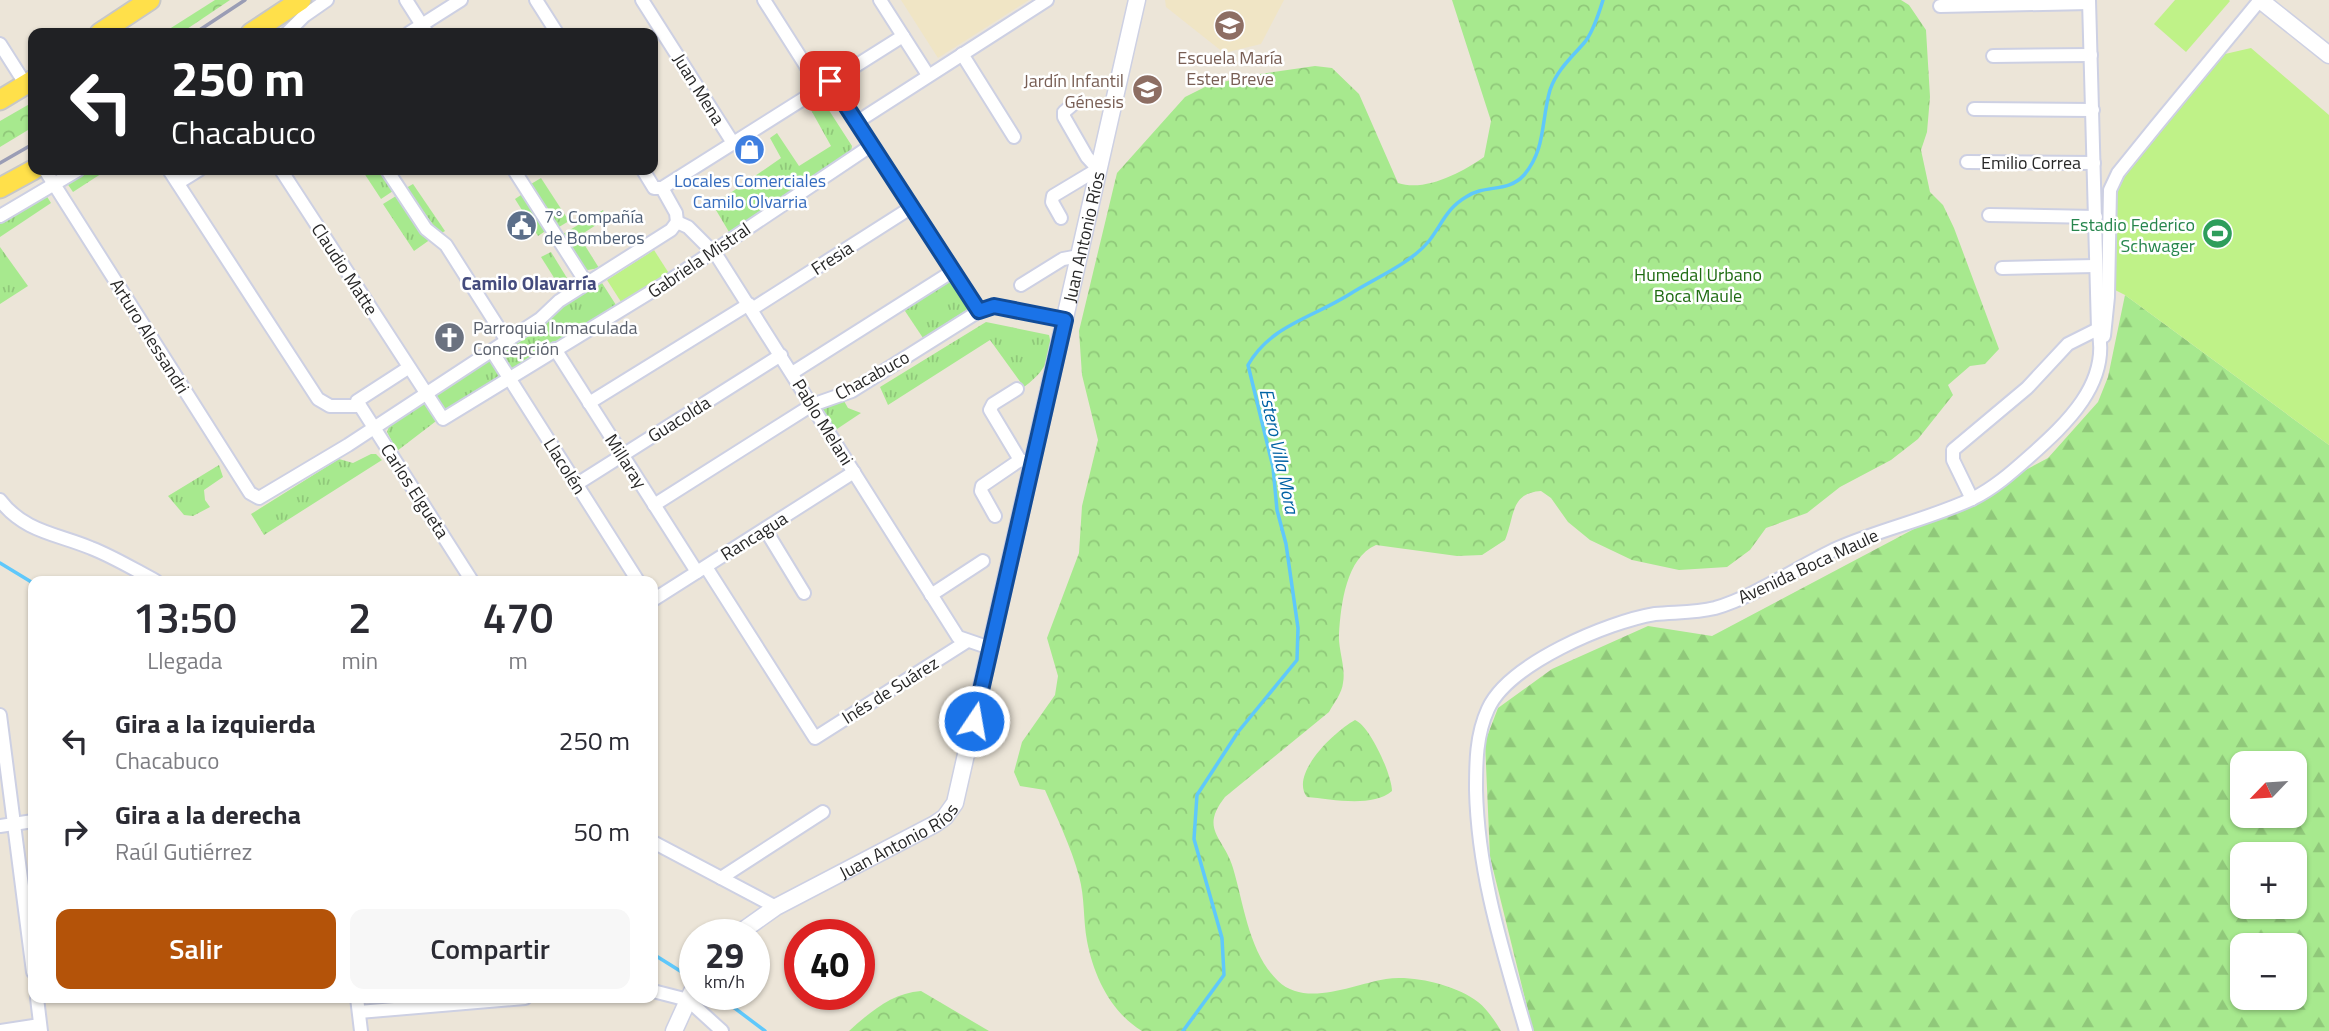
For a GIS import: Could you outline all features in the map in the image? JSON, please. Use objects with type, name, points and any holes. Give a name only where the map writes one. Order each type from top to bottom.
[{"type":"main road","points":[[108,28],[150,0]]},
{"type":"main road","points":[[259,28],[301,0]]},
{"type":"main road","points":[[0,100],[28,83]]},
{"type":"main road","points":[[0,188],[28,173]]},
{"type":"street","points":[[296,28],[301,19],[327,0]]},
{"type":"street","points":[[407,0],[424,28]]},
{"type":"street","points":[[426,28],[461,0]]},
{"type":"street","points":[[536,0],[554,28]]},
{"type":"street","name":"Juan Mena","points":[[642,0],[733,143]]},
{"type":"street","points":[[764,0],[825,85],[857,122],[979,311],[994,306],[1065,320]]},
{"type":"street","points":[[880,0],[928,75]]},
{"type":"street","points":[[857,122],[1047,0]]},
{"type":"street","name":"Juan Antonio Ríos","points":[[759,919],[776,907],[935,824],[949,813],[957,798],[990,648],[1026,461],[1065,320],[1137,0]]},
{"type":"street","points":[[2102,347],[2108,297],[2110,190],[2118,173],[2260,0],[2329,55]]},
{"type":"street","points":[[1940,6],[2089,2]]},
{"type":"street","name":"Avenida Boca Maule","points":[[1526,1031],[1487,898],[1478,831],[1476,760],[1479,733],[1498,691],[1525,667],[1626,622],[1730,603],[1841,547],[1972,499],[2001,481],[2076,411],[2096,374],[2102,347],[2098,330],[2089,2]]},
{"type":"street","points":[[660,189],[903,36]]},
{"type":"street","points":[[0,44],[28,79]]},
{"type":"street","points":[[962,54],[1014,137]]},
{"type":"street","points":[[1993,56],[2091,55]]},
{"type":"street","points":[[1061,218],[1052,202],[1053,196],[1098,169],[1087,157],[1063,116],[1071,106]]},
{"type":"street","points":[[1974,109],[2093,110]]},
{"type":"street","name":"Gabriela Mistral","points":[[425,395],[439,417],[444,419],[555,349],[627,308],[872,145]]},
{"type":"street","name":"Emilio Correa","points":[[1968,162],[2094,163]]},
{"type":"street","name":"Arturo Alessandri","points":[[48,175],[250,493],[259,498],[374,428]]},
{"type":"street","points":[[0,216],[70,175]]},
{"type":"street","points":[[172,175],[318,399],[330,406],[359,403],[408,368]]},
{"type":"street","points":[[178,183],[191,175]]},
{"type":"street","name":"Claudio Matte","points":[[284,175],[425,395]]},
{"type":"street","points":[[390,175],[426,229],[444,242],[507,341]]},
{"type":"street","points":[[517,175],[587,284]]},
{"type":"street","name":"Pablo Melani","points":[[647,175],[676,213],[677,222],[688,227],[713,251],[958,637],[966,642]]},
{"type":"street","name":"Fresia","points":[[589,403],[912,207]]},
{"type":"street","points":[[1989,215],[2096,217]]},
{"type":"street","points":[[374,428],[671,230],[677,222]]},
{"type":"street","points":[[1021,285],[1063,259],[1079,256]]},
{"type":"street","points":[[2002,268],[2096,266]]},
{"type":"street","points":[[792,373],[953,271]]},
{"type":"street","name":"Chacabuco","points":[[654,505],[812,405],[852,391],[979,311]]},
{"type":"street","points":[[1972,499],[1953,460],[1953,450],[2027,388],[2068,344],[2098,330]]},
{"type":"street","name":"Millaray","points":[[555,349],[654,505],[702,569],[815,737]]},
{"type":"street","name":"Llacolén","points":[[492,351],[635,576]]},
{"type":"street","name":"Guacolda","points":[[577,484],[781,355]]},
{"type":"street","points":[[995,516],[981,491],[982,486],[1026,461],[990,410],[993,404],[1017,389]]},
{"type":"street","name":"Carlos Elgueta","points":[[359,403],[469,576]]},
{"type":"street","name":"Rancagua","points":[[658,597],[854,472]]},
{"type":"street","points":[[0,501],[33,529],[92,548],[146,576]]},
{"type":"street","points":[[765,529],[804,593]]},
{"type":"street","points":[[931,595],[983,561]]},
{"type":"street","points":[[966,642],[990,648]]},
{"type":"street","name":"Inés de Suárez","points":[[815,737],[966,642]]},
{"type":"street","points":[[0,715],[3,765],[14,824],[28,933]]},
{"type":"street","points":[[721,878],[823,813]]},
{"type":"street","points":[[0,826],[28,822]]},
{"type":"street","points":[[658,845],[776,907]]},
{"type":"street","points":[[658,991],[679,990]]},
{"type":"street","points":[[0,1031],[40,1028],[38,1003]]},
{"type":"street","points":[[358,1003],[361,1031]]},
{"type":"street","points":[[359,1012],[466,1003]]},
{"type":"street","points":[[674,1031],[683,1010]]},
{"type":"street","points":[[707,1010],[722,1031]]},
{"type":"shaded area","points":[[901,0],[1029,0],[938,58]]},
{"type":"shaded area","name":"Escuela María Ester Breve","points":[[1165,0],[1284,0],[1261,44],[1224,53],[1166,7]]},
{"type":"green space","points":[[215,0],[230,0],[188,28],[171,28]]},
{"type":"green space","name":"Humedal Urbano Boca Maule","points":[[1452,0],[1901,0],[1909,5],[1926,30],[1930,97],[1927,132],[1921,150],[1930,192],[1943,205],[1954,228],[1999,349],[1985,364],[1970,366],[1948,385],[1953,395],[1918,439],[1891,460],[1840,487],[1807,513],[1766,528],[1750,550],[1727,567],[1679,570],[1632,560],[1590,540],[1568,522],[1551,498],[1541,491],[1524,496],[1519,501],[1505,540],[1482,555],[1457,556],[1376,545],[1366,551],[1352,571],[1341,609],[1339,634],[1344,677],[1338,698],[1329,712],[1225,797],[1214,818],[1214,826],[1233,868],[1244,913],[1260,957],[1268,970],[1289,989],[1316,994],[1397,978],[1434,983],[1458,991],[1478,1002],[1501,1031],[1142,1031],[1113,1004],[1094,968],[1087,941],[1079,876],[1045,790],[1020,786],[1014,772],[1022,742],[1055,695],[1058,676],[1047,638],[1079,553],[1082,506],[1098,440],[1082,375],[1079,331],[1117,173],[1185,97],[1207,86],[1247,76],[1315,66],[1332,68],[1359,94],[1398,183],[1431,183],[1465,169],[1484,157],[1491,121]]},
{"type":"green space","points":[[2175,0],[2230,1],[2186,52],[2154,24]]},
{"type":"green space","name":"Estadio Federico Schwager","points":[[2251,48],[2329,115],[2329,445],[2125,295],[2103,284],[2111,184],[2225,54]]},
{"type":"green space","points":[[823,101],[852,146],[850,157],[729,232],[713,205],[781,158],[770,138],[777,133],[799,166],[831,146],[811,110]]},
{"type":"green space","points":[[28,105],[28,130],[0,147],[0,121]]},
{"type":"green space","points":[[63,175],[99,175],[73,192]]},
{"type":"green space","points":[[365,175],[382,175],[393,191],[381,199]]},
{"type":"green space","points":[[541,178],[569,221],[559,227],[531,184]]},
{"type":"green space","points":[[413,184],[445,231],[440,234],[406,188]]},
{"type":"green space","points":[[41,187],[51,203],[0,237],[0,209]]},
{"type":"green space","points":[[524,193],[547,230],[538,236],[515,199]]},
{"type":"green space","points":[[396,196],[424,236],[431,239],[414,251],[383,204]]},
{"type":"green space","points":[[603,210],[607,218],[579,236],[599,268],[588,270],[583,268],[563,234]]},
{"type":"green space","points":[[0,247],[28,286],[0,304]]},
{"type":"green space","points":[[654,250],[670,275],[623,305],[607,280]]},
{"type":"green space","points":[[551,252],[567,278],[558,284],[541,257]]},
{"type":"green space","points":[[951,277],[971,307],[923,338],[903,308]]},
{"type":"green space","points":[[602,283],[616,305],[444,415],[397,451],[387,432],[390,424],[540,329],[559,309]]},
{"type":"green space","points":[[2125,295],[2329,445],[2329,1031],[1533,1031],[1490,857],[1485,742],[1498,708],[1552,669],[1648,626],[1712,636],[2048,458],[2098,402],[2108,377]]},
{"type":"green space","points":[[986,322],[1049,335],[1048,358],[1041,371],[1030,382],[1024,387],[990,340],[888,405],[880,387]]},
{"type":"green space","points":[[844,401],[848,408],[861,413],[834,431],[821,409]]},
{"type":"green space","points":[[376,454],[382,460],[264,535],[251,514],[339,459],[353,463]]},
{"type":"green space","points":[[219,465],[223,477],[204,490],[205,500],[210,507],[193,516],[184,515],[168,496]]},
{"type":"green space","points":[[1355,720],[1367,731],[1379,752],[1392,791],[1384,796],[1363,801],[1307,797],[1303,788],[1309,765],[1326,743]]},
{"type":"green space","points":[[921,991],[989,1031],[849,1031],[873,1011],[900,995]]},
{"type":"waterway","name":"Estero Villa Mora","points":[[1183,1031],[1224,975],[1222,938],[1194,839],[1197,795],[1238,732],[1297,660],[1298,628],[1286,544],[1277,510],[1273,467],[1248,365],[1257,351],[1280,331],[1412,257],[1429,241],[1459,201],[1473,193],[1511,184],[1524,175],[1540,145],[1547,101],[1556,76],[1587,39],[1603,0]]},
{"type":"waterway","points":[[0,563],[28,580]]},
{"type":"waterway","points":[[658,957],[679,970]]},
{"type":"waterway","points":[[737,1010],[765,1031]]},
{"type":"railway","points":[[203,28],[245,0]]},
{"type":"railway","points":[[0,163],[28,147]]},
{"type":"place","name":"Escuela María Ester Breve","points":[[1230,26]]},
{"type":"place","name":"Jardín Infantil Génesis","points":[[1147,90]]},
{"type":"place","name":"Locales Comerciales Camilo Olvarria","points":[[750,149]]},
{"type":"place","name":"7° Compañía de Bomberos","points":[[521,226]]},
{"type":"place","name":"Estadio Federico Schwager","points":[[2218,234]]},
{"type":"place","name":"Parroquia Inmaculada Concepción","points":[[450,337]]},
{"type":"district","name":"Camilo Olavarría","points":[[529,282]]},
{"type":"route","points":[[830,81],[979,311],[994,306],[1065,320],[974,721]]}]
